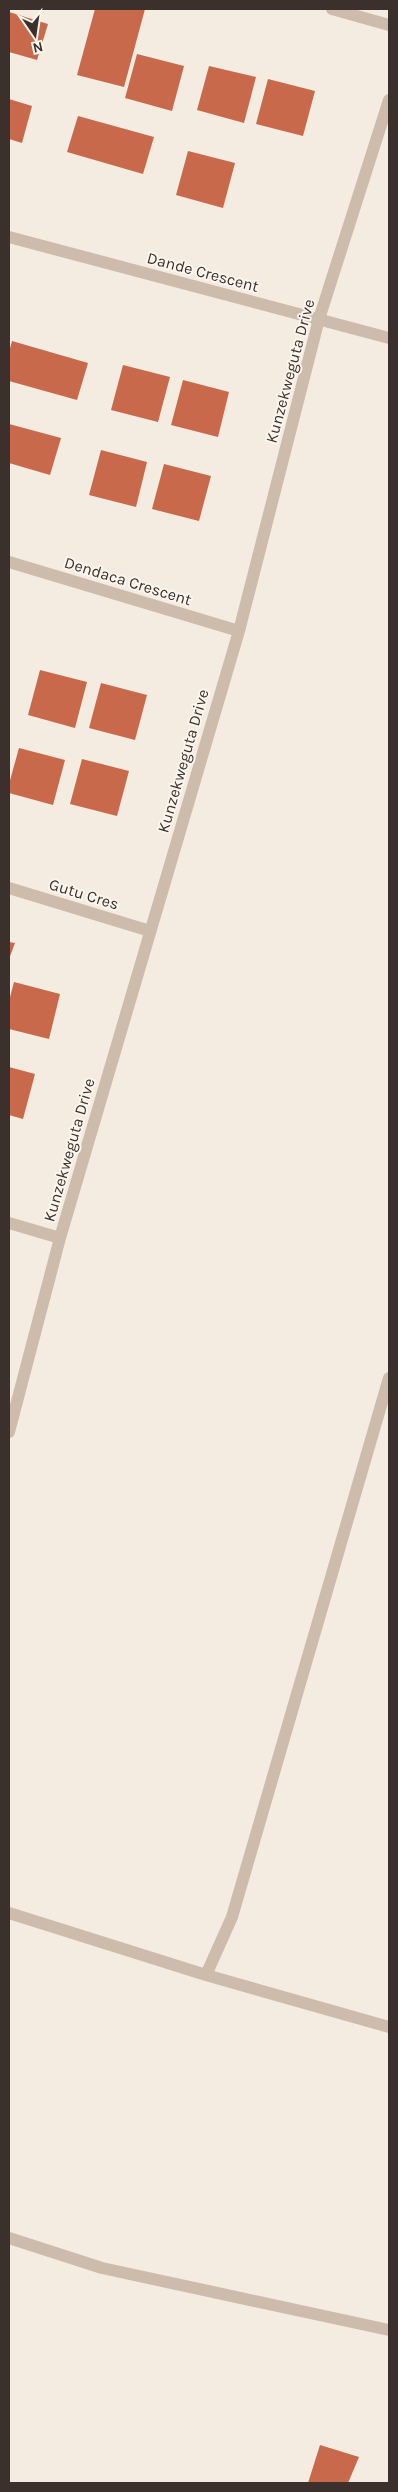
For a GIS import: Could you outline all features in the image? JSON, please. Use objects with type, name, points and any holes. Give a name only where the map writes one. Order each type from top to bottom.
[{"type":"street","points":[[332,9],[389,25]]},
{"type":"street","name":"Kunzekweguta Drive","points":[[9,1432],[60,1238],[239,631],[319,319],[389,100]]},
{"type":"street","name":"Dande Crescent","points":[[9,237],[389,338]]},
{"type":"street","name":"Dendaca Crescent","points":[[9,562],[239,631]]},
{"type":"street","name":"Gutu Cres","points":[[9,888],[150,931]]},
{"type":"street","points":[[9,1223],[60,1238]]},
{"type":"street","points":[[206,1974],[232,1917],[389,1378]]},
{"type":"street","points":[[9,1913],[206,1974],[389,2027]]},
{"type":"street","points":[[9,2238],[102,2268],[389,2330]]},
{"type":"building","points":[[95,9],[145,9],[124,87],[77,75]]},
{"type":"building","points":[[9,12],[48,24],[37,60],[9,52]]},
{"type":"building","points":[[137,54],[184,66],[172,111],[125,98]]},
{"type":"building","points":[[209,66],[256,77],[244,123],[197,110]]},
{"type":"building","points":[[268,79],[315,91],[303,136],[256,124]]},
{"type":"building","points":[[9,99],[32,106],[22,143],[9,139]]},
{"type":"building","points":[[78,116],[154,137],[143,174],[67,152]]},
{"type":"building","points":[[188,151],[235,163],[223,208],[176,195]]},
{"type":"building","points":[[12,341],[88,363],[77,400],[9,381],[9,352]]},
{"type":"building","points":[[123,365],[170,377],[158,422],[111,410]]},
{"type":"building","points":[[183,380],[229,392],[218,437],[171,425]]},
{"type":"building","points":[[9,424],[61,438],[50,475],[9,463]]},
{"type":"building","points":[[101,450],[147,462],[136,507],[89,495]]},
{"type":"building","points":[[164,464],[211,476],[199,521],[152,509]]},
{"type":"building","points":[[40,670],[87,682],[75,728],[28,715]]},
{"type":"building","points":[[101,683],[147,695],[135,740],[89,728]]},
{"type":"building","points":[[19,748],[65,760],[53,805],[9,793],[9,784]]},
{"type":"building","points":[[82,759],[129,771],[117,816],[70,804]]},
{"type":"building","points":[[9,942],[15,943],[9,959]]},
{"type":"building","points":[[14,982],[60,994],[49,1039],[9,1029],[9,1001]]},
{"type":"building","points":[[9,1067],[35,1074],[23,1119],[9,1115]]},
{"type":"building","points":[[320,2445],[359,2457],[348,2483],[308,2483]]}]
